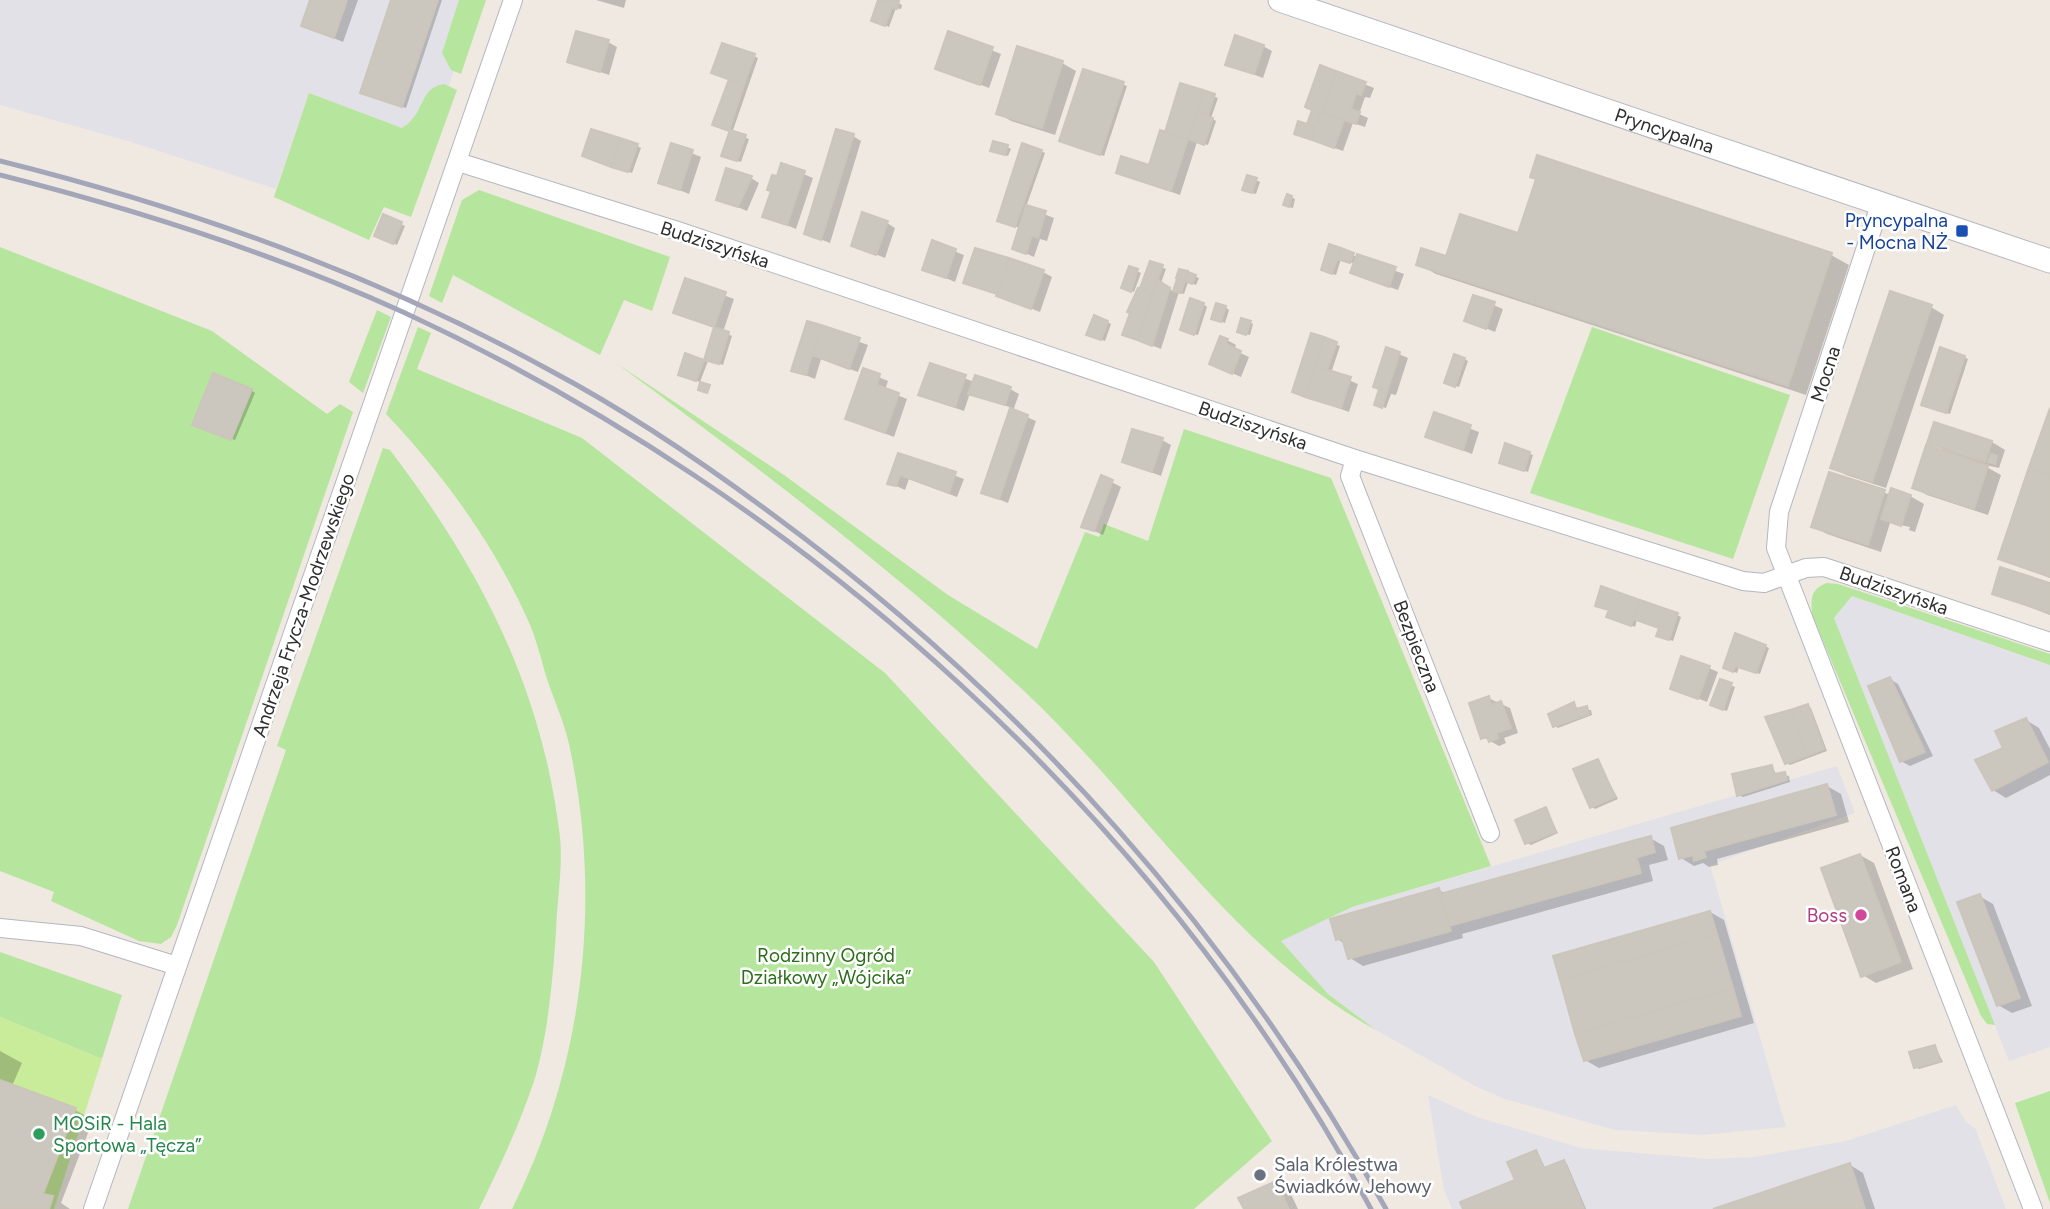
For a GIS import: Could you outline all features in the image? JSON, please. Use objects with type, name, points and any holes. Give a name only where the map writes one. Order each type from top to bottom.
[{"type":"street","name":"Andrzeja Frycza-Modrzewskiego","points":[[93,1209],[513,0]]},
{"type":"street","name":"Pryncypalna","points":[[1280,0],[2050,261]]},
{"type":"street","name":"Budziszyńska","points":[[458,162],[692,236],[1355,459],[1743,581],[1764,583],[1806,568],[1824,567],[2050,642]]},
{"type":"street","name":"Mocna","points":[[1776,548],[1779,512],[1881,202]]},
{"type":"street","name":"Bezpieczna","points":[[1355,459],[1350,477],[1490,833]]},
{"type":"street","name":"Romana","points":[[1776,548],[2033,1209]]},
{"type":"street","points":[[0,928],[81,936],[177,966]]},
{"type":"shaded area","points":[[0,0],[479,0],[430,139],[309,93],[276,189],[128,141],[0,105]]},
{"type":"shaded area","points":[[1852,596],[2050,665],[2050,1047],[2009,1061],[1834,618]]},
{"type":"shaded area","points":[[1837,766],[1855,813],[1710,865],[1786,1127],[1703,1135],[1615,1130],[1505,1099],[1477,1087],[1376,1030],[1328,994],[1280,941],[1352,907]]},
{"type":"shaded area","points":[[1428,1095],[1477,1117],[1581,1148],[1708,1159],[1754,1157],[1846,1141],[1956,1105],[1967,1123],[1975,1128],[2006,1209],[1452,1209],[1444,1190]]},
{"type":"green space","points":[[459,0],[486,0],[461,74],[451,70],[442,53]]},
{"type":"green space","points":[[444,84],[457,90],[411,217],[384,207],[369,240],[274,197],[309,93],[402,128],[415,116],[430,91]]},
{"type":"green space","points":[[479,190],[670,257],[652,311],[624,300],[600,355],[453,275],[442,303],[429,296],[462,200]]},
{"type":"green space","points":[[0,247],[212,331],[327,414],[340,404],[353,412],[177,925],[171,937],[161,944],[139,941],[51,901],[54,892],[0,871]]},
{"type":"green space","points":[[377,310],[391,317],[363,393],[349,382]]},
{"type":"green space","name":"Rodzinny Ogród Działkowy „Wójcika”","points":[[418,327],[431,333],[417,369],[582,438],[885,673],[1154,962],[1272,1141],[1194,1209],[512,1209],[537,1154],[556,1098],[571,1040],[585,922],[585,862],[579,803],[569,744],[533,633],[514,590],[447,485],[386,414]]},
{"type":"green space","points":[[1592,327],[1790,395],[1733,559],[1530,493]]},
{"type":"green space","points":[[616,363],[784,475],[948,595],[1037,649],[1085,532],[1099,537],[1104,524],[1148,541],[1184,429],[1331,478],[1491,866],[1352,907],[1281,941],[1328,994],[1376,1030],[1324,997],[1277,959],[1232,917],[1067,734],[975,647],[876,562]]},
{"type":"green space","points":[[383,448],[390,450],[422,494],[479,585],[522,680],[551,782],[560,837],[560,872],[549,1005],[535,1078],[502,1161],[479,1209],[128,1209],[286,750],[277,746]]},
{"type":"green space","points":[[1827,583],[1838,584],[2050,654],[2050,665],[1852,596],[1834,618],[1995,1025],[1987,1024],[1981,1016],[1812,615],[1813,595],[1817,588]]},
{"type":"green space","points":[[0,952],[122,995],[102,1059],[0,1017]]},
{"type":"green space","name":"MOSiR - Hala Sportowa „Tęcza”","points":[[0,1017],[102,1059],[54,1209],[0,1209]]},
{"type":"green space","points":[[2050,1091],[2050,1203],[2015,1103]]},
{"type":"building","points":[[310,0],[347,0],[334,38],[301,26]]},
{"type":"building","points":[[391,0],[438,0],[402,107],[360,93]]},
{"type":"building","points":[[878,0],[899,1],[897,9],[892,7],[885,26],[871,21]]},
{"type":"building","points":[[576,31],[609,40],[600,72],[567,62]]},
{"type":"building","points":[[948,31],[993,47],[980,85],[935,69]]},
{"type":"building","points":[[1235,35],[1264,45],[1254,74],[1225,65]]},
{"type":"building","points":[[722,43],[755,54],[744,85],[711,73]]},
{"type":"building","points":[[1017,46],[1063,61],[1042,128],[996,114]]},
{"type":"building","points":[[1320,65],[1336,71],[1316,127],[1307,124],[1312,110],[1305,107]]},
{"type":"building","points":[[1083,69],[1124,82],[1100,155],[1059,141]]},
{"type":"building","points":[[1336,71],[1366,82],[1361,95],[1356,93],[1351,109],[1360,112],[1356,124],[1322,112]]},
{"type":"building","points":[[729,79],[744,85],[729,131],[712,125]]},
{"type":"building","points":[[1180,83],[1203,90],[1188,139],[1165,132]]},
{"type":"building","points":[[1203,90],[1215,94],[1208,116],[1197,112]]},
{"type":"building","points":[[1197,112],[1213,118],[1204,145],[1188,139]]},
{"type":"building","points":[[1322,112],[1344,120],[1334,148],[1312,140]]},
{"type":"building","points":[[1298,121],[1316,127],[1312,140],[1294,134]]},
{"type":"building","points":[[591,129],[620,138],[611,167],[582,156]]},
{"type":"building","points":[[836,129],[854,134],[821,240],[804,234]]},
{"type":"building","points":[[730,130],[746,135],[737,161],[721,156]]},
{"type":"building","points":[[1160,130],[1188,139],[1171,191],[1116,173],[1121,156],[1149,165]]},
{"type":"building","points":[[620,138],[638,144],[628,172],[611,167]]},
{"type":"building","points":[[993,141],[1008,145],[1005,155],[990,151]]},
{"type":"building","points":[[671,143],[693,150],[680,190],[658,183]]},
{"type":"building","points":[[1022,143],[1042,150],[1015,227],[997,221]]},
{"type":"building","points":[[1537,155],[1832,253],[1788,386],[1416,265],[1421,248],[1446,256],[1460,214],[1518,233],[1536,179],[1530,177]]},
{"type":"building","points":[[781,163],[805,171],[787,225],[762,217],[771,191],[767,190],[772,175],[777,176]]},
{"type":"building","points":[[726,168],[752,176],[738,207],[716,200]]},
{"type":"building","points":[[1247,175],[1257,178],[1252,193],[1242,190]]},
{"type":"building","points":[[1287,194],[1292,196],[1289,207],[1283,205]]},
{"type":"building","points":[[1026,205],[1046,211],[1038,238],[1032,235],[1026,254],[1012,249]]},
{"type":"building","points":[[862,212],[888,221],[876,255],[851,246]]},
{"type":"building","points":[[383,214],[402,222],[393,244],[374,236]]},
{"type":"building","points":[[932,240],[956,249],[946,278],[922,270]]},
{"type":"building","points":[[1329,244],[1341,248],[1332,274],[1321,270]]},
{"type":"building","points":[[975,248],[1009,258],[997,294],[963,283]]},
{"type":"building","points":[[1341,248],[1354,253],[1350,263],[1337,259]]},
{"type":"building","points":[[1357,254],[1396,267],[1389,287],[1350,273]]},
{"type":"building","points":[[1009,258],[1044,270],[1031,309],[996,296]]},
{"type":"building","points":[[1150,261],[1163,265],[1153,293],[1140,288]]},
{"type":"building","points":[[1129,266],[1138,269],[1131,292],[1121,288]]},
{"type":"building","points":[[1179,269],[1188,271],[1185,281],[1176,278]]},
{"type":"building","points":[[1188,272],[1196,275],[1192,284],[1185,281]]},
{"type":"building","points":[[685,278],[726,292],[714,327],[673,313]]},
{"type":"building","points":[[1177,279],[1185,281],[1181,293],[1173,291]]},
{"type":"building","points":[[1158,280],[1170,288],[1152,346],[1137,340]]},
{"type":"building","points":[[1138,288],[1153,293],[1137,340],[1122,335],[1130,313],[1127,312]]},
{"type":"building","points":[[1890,291],[1932,305],[1872,482],[1830,468]]},
{"type":"building","points":[[1473,295],[1495,302],[1486,329],[1464,321]]},
{"type":"building","points":[[1190,298],[1204,303],[1194,335],[1180,330]]},
{"type":"building","points":[[1216,303],[1226,306],[1221,322],[1211,319]]},
{"type":"building","points":[[1094,315],[1108,321],[1101,340],[1086,335]]},
{"type":"building","points":[[1241,318],[1251,321],[1246,335],[1237,332]]},
{"type":"building","points":[[807,321],[821,325],[806,375],[791,371]]},
{"type":"building","points":[[821,325],[860,338],[849,369],[812,355]]},
{"type":"building","points":[[714,327],[729,332],[719,364],[704,360]]},
{"type":"building","points":[[1311,333],[1324,337],[1305,397],[1292,392]]},
{"type":"building","points":[[1220,336],[1228,339],[1226,344],[1241,351],[1232,374],[1209,364]]},
{"type":"building","points":[[1324,337],[1337,342],[1327,370],[1315,366]]},
{"type":"building","points":[[1386,347],[1400,352],[1387,392],[1373,387]]},
{"type":"building","points":[[1940,347],[1965,356],[1946,413],[1921,405]]},
{"type":"building","points":[[685,353],[704,360],[696,381],[678,375]]},
{"type":"building","points":[[1454,354],[1465,358],[1455,387],[1444,383]]},
{"type":"building","points":[[930,363],[966,375],[955,407],[918,395]]},
{"type":"building","points":[[1315,366],[1351,377],[1341,408],[1305,397]]},
{"type":"building","points":[[863,368],[880,374],[877,385],[899,393],[885,433],[845,419]]},
{"type":"building","points":[[213,373],[252,389],[231,440],[192,425]]},
{"type":"building","points":[[975,375],[1011,387],[1005,405],[968,394]]},
{"type":"building","points":[[700,382],[710,385],[707,393],[698,390]]},
{"type":"building","points":[[1379,389],[1387,392],[1382,408],[1374,405]]},
{"type":"building","points":[[1010,408],[1028,415],[999,499],[981,493]]},
{"type":"building","points":[[2050,408],[2050,474],[2029,467]]},
{"type":"building","points":[[1434,412],[1471,425],[1463,450],[1425,437]]},
{"type":"building","points":[[1934,422],[1992,441],[1985,462],[1927,443]]},
{"type":"building","points":[[1132,429],[1163,438],[1152,472],[1122,462]]},
{"type":"building","points":[[1505,443],[1530,452],[1524,471],[1499,463]]},
{"type":"building","points":[[1926,445],[1988,466],[1974,509],[1912,488]]},
{"type":"building","points":[[898,453],[956,472],[949,493],[900,475],[896,486],[887,484]]},
{"type":"building","points":[[1991,454],[1997,456],[1995,464],[1988,462]]},
{"type":"building","points":[[2029,467],[2050,474],[2050,577],[1998,559]]},
{"type":"building","points":[[1829,472],[1885,490],[1868,545],[1811,527]]},
{"type":"building","points":[[1101,475],[1113,480],[1094,531],[1081,527]]},
{"type":"building","points":[[1891,488],[1911,495],[1901,526],[1881,519]]},
{"type":"building","points":[[2000,567],[2050,583],[2050,613],[1992,594]]},
{"type":"building","points":[[1601,586],[1640,600],[1631,626],[1606,617],[1609,610],[1595,606]]},
{"type":"building","points":[[1640,600],[1678,613],[1669,640],[1656,636],[1659,628],[1633,619]]},
{"type":"building","points":[[1735,633],[1766,645],[1756,673],[1735,666],[1733,672],[1723,668]]},
{"type":"building","points":[[1681,656],[1710,666],[1698,699],[1670,689]]},
{"type":"building","points":[[1890,677],[1925,752],[1900,762],[1868,686]]},
{"type":"building","points":[[1720,679],[1732,683],[1723,710],[1710,705]]},
{"type":"building","points":[[1489,696],[1491,705],[1501,701],[1511,728],[1496,733],[1498,738],[1489,742],[1487,737],[1481,739],[1469,703]]},
{"type":"building","points":[[1574,702],[1576,709],[1587,706],[1589,714],[1553,727],[1548,714]]},
{"type":"building","points":[[1808,704],[1824,749],[1807,756],[1790,710]]},
{"type":"building","points":[[1790,710],[1807,756],[1785,764],[1765,717]]},
{"type":"building","points":[[2026,718],[2048,762],[1992,791],[1975,760],[2003,748],[1995,731]]},
{"type":"building","points":[[1598,759],[1615,797],[1590,808],[1573,769]]},
{"type":"building","points":[[1772,765],[1774,774],[1785,772],[1787,780],[1737,796],[1732,774]]},
{"type":"building","points":[[1827,784],[1836,815],[1704,851],[1706,857],[1694,861],[1693,855],[1679,859],[1671,828]]},
{"type":"building","points":[[1546,807],[1556,832],[1525,844],[1515,820]]},
{"type":"building","points":[[1651,836],[1655,852],[1636,858],[1632,841]]},
{"type":"building","points":[[1632,841],[1641,873],[1449,926],[1440,894]]},
{"type":"building","name":"Boss","points":[[1860,854],[1901,962],[1861,977],[1821,868]]},
{"type":"building","points":[[1439,888],[1451,931],[1348,959],[1342,938],[1336,940],[1330,919]]},
{"type":"building","points":[[1980,894],[2020,998],[1997,1006],[1957,902]]},
{"type":"building","points":[[1710,911],[1717,934],[1560,980],[1553,956]]},
{"type":"building","points":[[1717,934],[1733,988],[1575,1034],[1560,980]]},
{"type":"building","points":[[1733,988],[1741,1016],[1584,1061],[1575,1034]]},
{"type":"building","points":[[1935,1045],[1940,1061],[1914,1068],[1909,1052]]},
{"type":"building","points":[[0,1080],[76,1108],[43,1194],[53,1196],[49,1209],[0,1209]]},
{"type":"building","points":[[1536,1150],[1544,1168],[1564,1160],[1584,1209],[1463,1209],[1460,1202],[1515,1180],[1507,1162]]},
{"type":"building","points":[[1850,1163],[1865,1209],[1713,1209]]},
{"type":"building","points":[[1276,1181],[1289,1209],[1244,1209],[1238,1198]]},
{"type":"railway","points":[[0,161],[72,180],[214,224],[284,248],[420,305],[487,337],[610,404],[692,457],[772,514],[865,586],[953,662],[1037,743],[1116,828],[1191,917],[1261,1011],[1326,1108],[1386,1209]]},
{"type":"railway","points":[[0,175],[204,234],[305,271],[403,312],[552,388],[695,476],[831,574],[959,683],[1078,802],[1187,929],[1285,1065],[1371,1209]]},
{"type":"place","name":"Pryncypalna - Mocna NŻ","points":[[1962,231]]},
{"type":"place","name":"Boss","points":[[1861,915]]},
{"type":"place","name":"MOSiR - Hala Sportowa „Tęcza”","points":[[39,1134]]},
{"type":"place","name":"Sala Królestwa Świadków Jehowy","points":[[1260,1175]]}]
